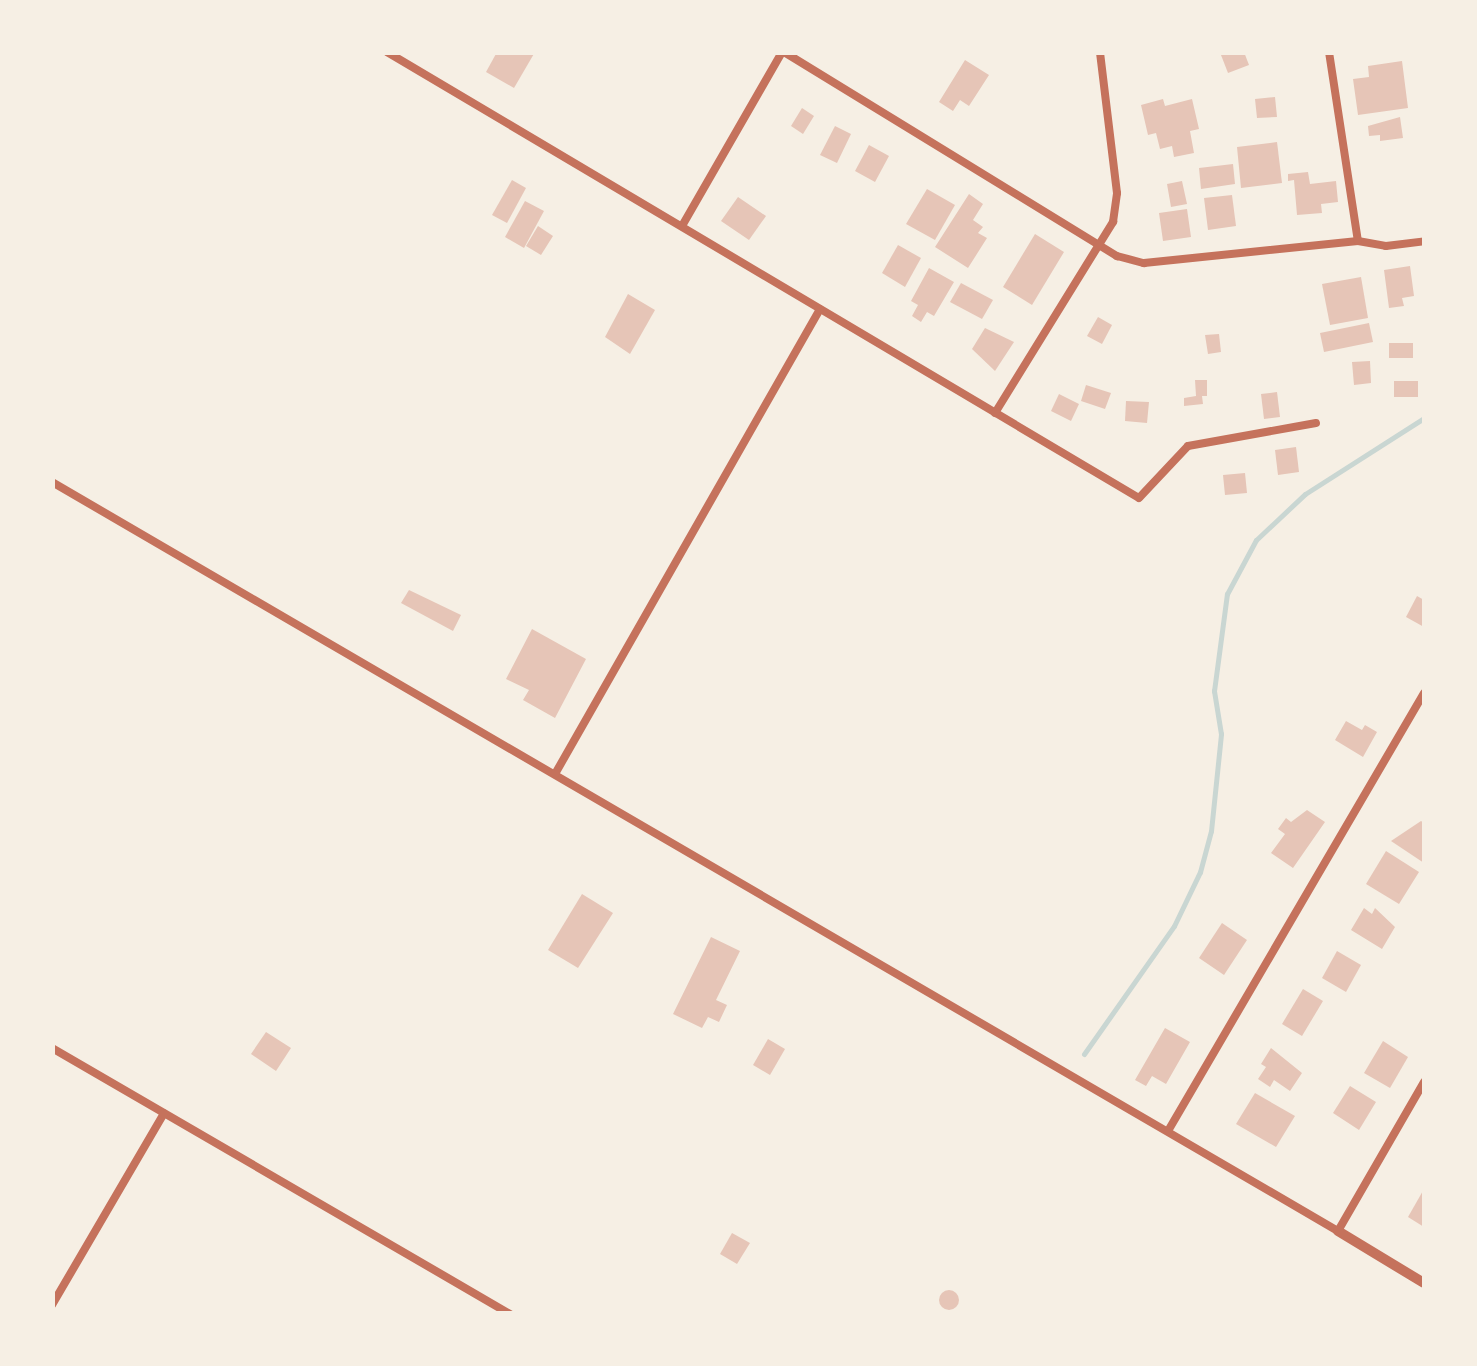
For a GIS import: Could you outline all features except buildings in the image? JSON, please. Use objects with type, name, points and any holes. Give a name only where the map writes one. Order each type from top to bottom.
[{"type":"street","points":[[387,52],[1139,498],[1188,446],[1316,423]]},
{"type":"street","points":[[682,226],[783,52],[1101,246],[1144,263],[1358,241],[1386,246],[1424,242]]},
{"type":"street","points":[[995,413],[1113,222],[1117,193],[1100,52]]},
{"type":"street","points":[[1329,52],[1358,241]]},
{"type":"street","points":[[555,774],[820,309]]},
{"type":"street","points":[[52,482],[1424,1283]]},
{"type":"street","points":[[1168,1132],[1424,693]]},
{"type":"street","points":[[52,1048],[510,1314]]},
{"type":"street","points":[[1338,1231],[1424,1082]]},
{"type":"street","points":[[52,1305],[164,1112]]},
{"type":"waterway","points":[[1084,1054],[1174,926],[1200,872],[1211,831],[1221,734],[1214,691],[1227,594],[1256,540],[1305,494],[1424,418]]}]
